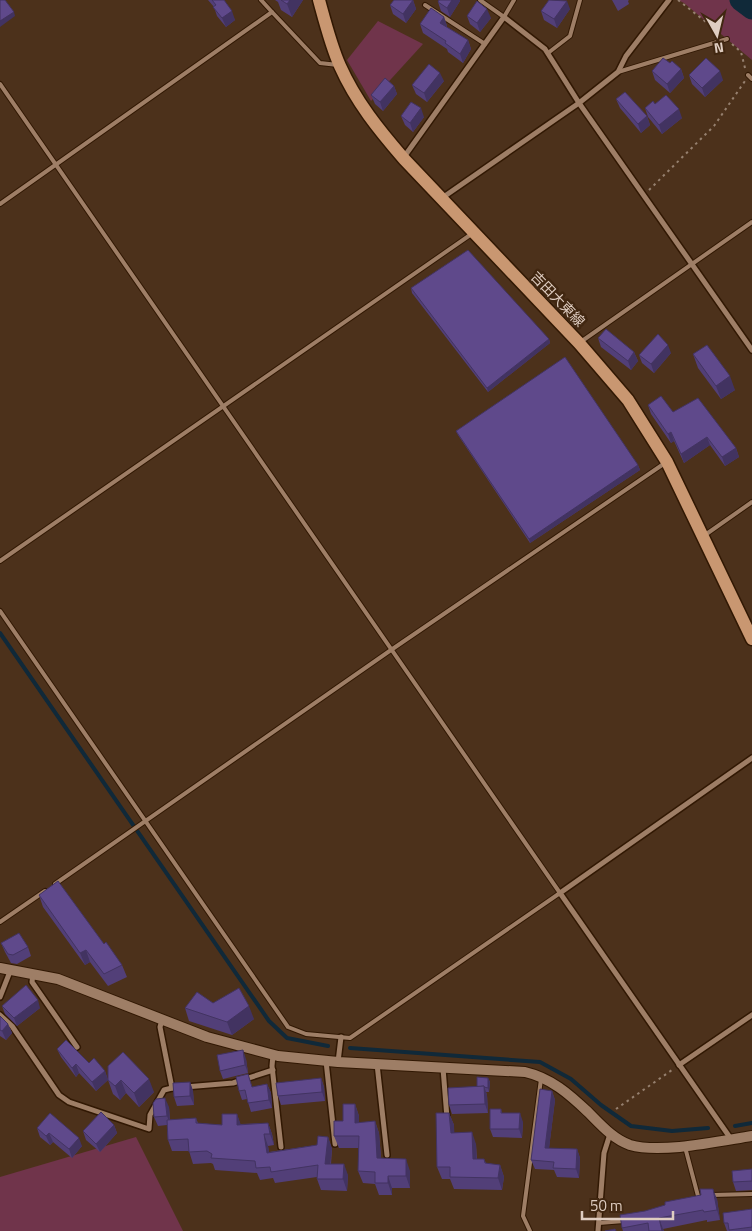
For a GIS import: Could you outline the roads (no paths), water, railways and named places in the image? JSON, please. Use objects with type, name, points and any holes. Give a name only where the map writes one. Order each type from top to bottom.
[{"type":"main road","name":"吉田大東線","points":[[319,0],[340,65],[368,116],[404,159],[579,343],[628,400],[667,462],[752,640]]},
{"type":"street","points":[[442,199],[579,103],[618,72],[626,56],[670,0]]},
{"type":"street","points":[[404,159],[504,17],[548,53],[579,103],[752,350]]},
{"type":"street","points":[[731,1140],[560,893],[752,758]]},
{"type":"street","points":[[0,968],[58,979],[207,1037],[273,1055],[338,1062],[525,1072],[541,1076],[559,1086],[610,1134],[630,1145],[653,1148],[752,1136]]},
{"type":"street","points":[[0,997],[12,969]]},
{"type":"street","points":[[33,973],[32,982],[76,1047]]},
{"type":"street","points":[[0,1015],[12,1026],[59,1095],[70,1102],[148,1129],[150,1115],[164,1090],[233,1083],[273,1070]]},
{"type":"street","points":[[679,1065],[752,1015]]},
{"type":"street","points":[[162,1020],[160,1027],[172,1088]]},
{"type":"street","points":[[338,1062],[341,1037]]},
{"type":"street","points":[[273,1055],[281,1147]]},
{"type":"street","points":[[326,1061],[335,1144]]},
{"type":"street","points":[[377,1064],[386,1155]]},
{"type":"street","points":[[444,1068],[447,1119]]},
{"type":"street","points":[[598,1231],[604,1153],[610,1134]]},
{"type":"lane","points":[[261,0],[320,63],[340,65]]},
{"type":"lane","points":[[480,0],[504,17],[514,0]]},
{"type":"lane","points":[[548,53],[570,36],[580,0]]},
{"type":"lane","points":[[425,4],[485,44]]},
{"type":"lane","points":[[0,204],[272,12]]},
{"type":"lane","points":[[618,72],[727,38]]},
{"type":"lane","points":[[748,76],[752,79]]},
{"type":"lane","points":[[0,84],[560,893],[350,1038],[306,1034],[288,1027],[142,823],[0,612]]},
{"type":"lane","points":[[579,343],[692,262],[752,222]]},
{"type":"lane","points":[[0,561],[474,233]]},
{"type":"lane","points":[[0,922],[391,650],[667,462]]},
{"type":"lane","points":[[703,536],[752,502]]},
{"type":"lane","points":[[530,1231],[523,1216],[541,1076]]},
{"type":"lane","points":[[685,1145],[698,1196]]},
{"type":"lane","points":[[691,1198],[698,1196],[752,1194]]},
{"type":"lane","points":[[599,1223],[619,1223],[628,1220]]},
{"type":"waterway","points":[[740,0],[752,9]]},
{"type":"waterway","points":[[0,633],[269,1021],[287,1038],[328,1046]]},
{"type":"waterway","points":[[350,1048],[540,1062],[571,1079],[601,1105],[631,1126],[672,1131],[708,1128]]},
{"type":"waterway","points":[[735,1126],[752,1123]]}]
